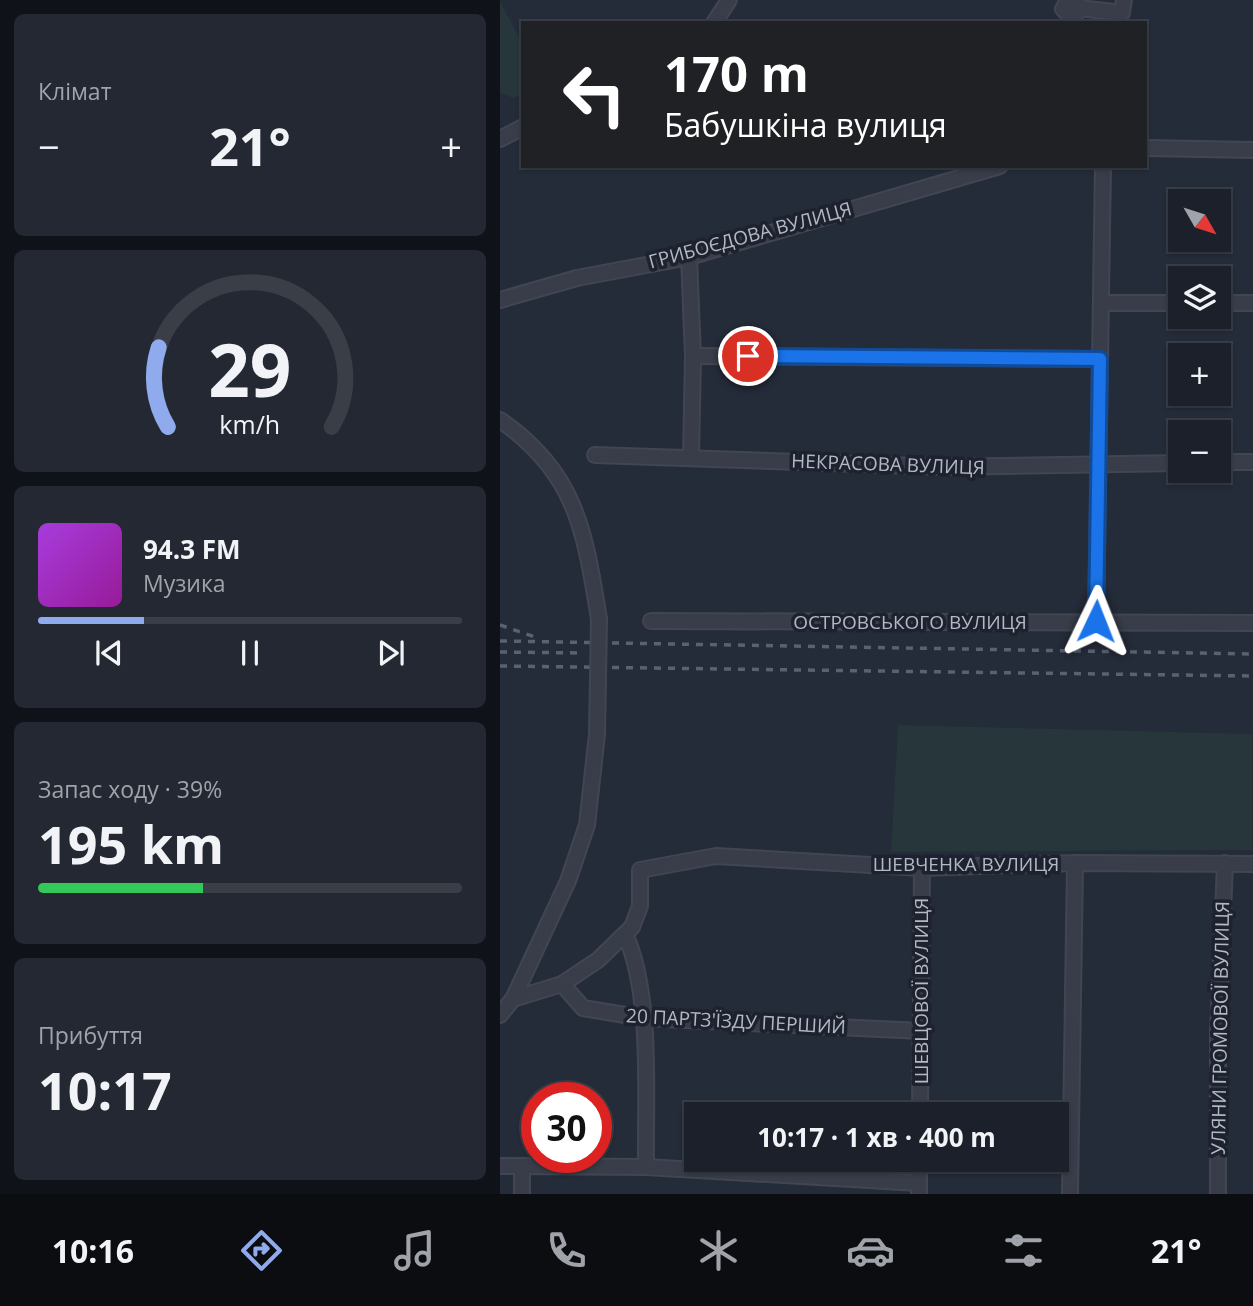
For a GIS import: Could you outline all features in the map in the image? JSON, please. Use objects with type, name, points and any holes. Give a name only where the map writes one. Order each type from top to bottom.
[{"type":"street","points":[[718,21],[729,0]]},
{"type":"street","points":[[1069,11],[1122,13],[1124,0]]},
{"type":"street","points":[[500,139],[521,128]]},
{"type":"street","points":[[1147,148],[1252,150]]},
{"type":"street","name":"ГРИБОЄДОВА ВУЛИЦЯ","points":[[500,300],[576,278],[689,257],[993,168]]},
{"type":"street","points":[[1096,621],[1103,168]]},
{"type":"street","points":[[689,257],[693,356],[691,457]]},
{"type":"street","points":[[1101,303],[1168,303]]},
{"type":"street","points":[[1231,303],[1252,303]]},
{"type":"street","points":[[693,356],[1100,359]]},
{"type":"street","points":[[500,420],[542,453],[574,507],[587,546],[599,619],[597,734],[588,825],[568,881],[513,999],[500,1015]]},
{"type":"street","name":"НЕКРАСОВА ВУЛИЦЯ","points":[[594,455],[946,467],[1168,463]]},
{"type":"street","points":[[1231,463],[1252,462]]},
{"type":"street","name":"ОСТРОВСЬКОГО ВУЛИЦЯ","points":[[651,621],[1252,623]]},
{"type":"street","name":"ШЕВЧЕНКА ВУЛИЦЯ","points":[[625,934],[632,927],[640,906],[640,870],[716,856],[922,868],[1075,863],[1252,864]]},
{"type":"street","points":[[1070,1194],[1075,863]]},
{"type":"street","name":"УЛЯНИ ГРОМОВОЇ ВУЛИЦЯ","points":[[1218,1194],[1218,1034],[1224,863]]},
{"type":"street","name":"ШЕВЦОВОЇ ВУЛИЦЯ","points":[[920,1102],[922,868]]},
{"type":"street","points":[[513,999],[562,984],[598,960],[625,934],[637,964],[643,1018],[646,1167]]},
{"type":"street","name":"20 ПАРТЗ'ЇЗДУ ПЕРШИЙ","points":[[562,984],[583,1008],[643,1018],[922,1031]]},
{"type":"street","points":[[500,1166],[521,1166]]},
{"type":"street","points":[[612,1167],[919,1188]]},
{"type":"street","points":[[522,1173],[522,1194]]},
{"type":"shaded area","points":[[500,1],[521,41],[521,95],[513,98],[500,93]]},
{"type":"shaded area","points":[[898,725],[1252,734],[1252,850],[891,852]]},
{"type":"railway","points":[[500,625],[535,637]]},
{"type":"railway","points":[[500,641],[1253,654]]},
{"type":"railway","points":[[500,652],[581,653]]},
{"type":"railway","points":[[500,666],[1253,676]]},
{"type":"route","points":[[748,356],[1100,359],[1096,621]]}]
